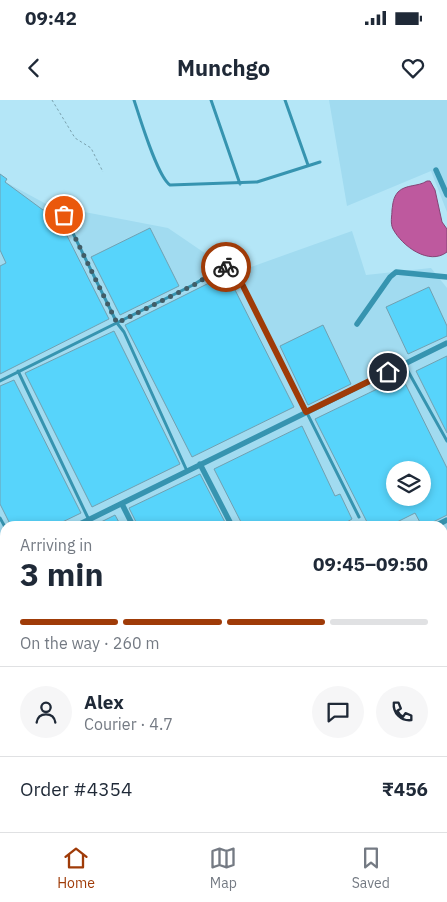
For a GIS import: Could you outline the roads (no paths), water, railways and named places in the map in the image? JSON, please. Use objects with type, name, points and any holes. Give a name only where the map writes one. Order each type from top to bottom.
[{"type":"street","points":[[436,170],[447,195]]},
{"type":"street","points":[[357,324],[390,277],[396,272],[447,278]]},
{"type":"street","points":[[89,520],[447,343]]},
{"type":"street","points":[[200,464],[229,521]]},
{"type":"street","points":[[122,504],[130,521]]},
{"type":"lane","points":[[134,100],[164,181],[170,185],[257,182],[308,164],[320,162]]},
{"type":"lane","points":[[212,100],[240,184]]},
{"type":"lane","points":[[285,100],[308,164]]},
{"type":"lane","points":[[64,215],[117,323],[124,332],[187,471]]},
{"type":"lane","points":[[0,381],[194,285],[222,267],[232,267],[359,517]]},
{"type":"lane","points":[[404,364],[447,441]]},
{"type":"lane","points":[[18,371],[89,520]]}]
